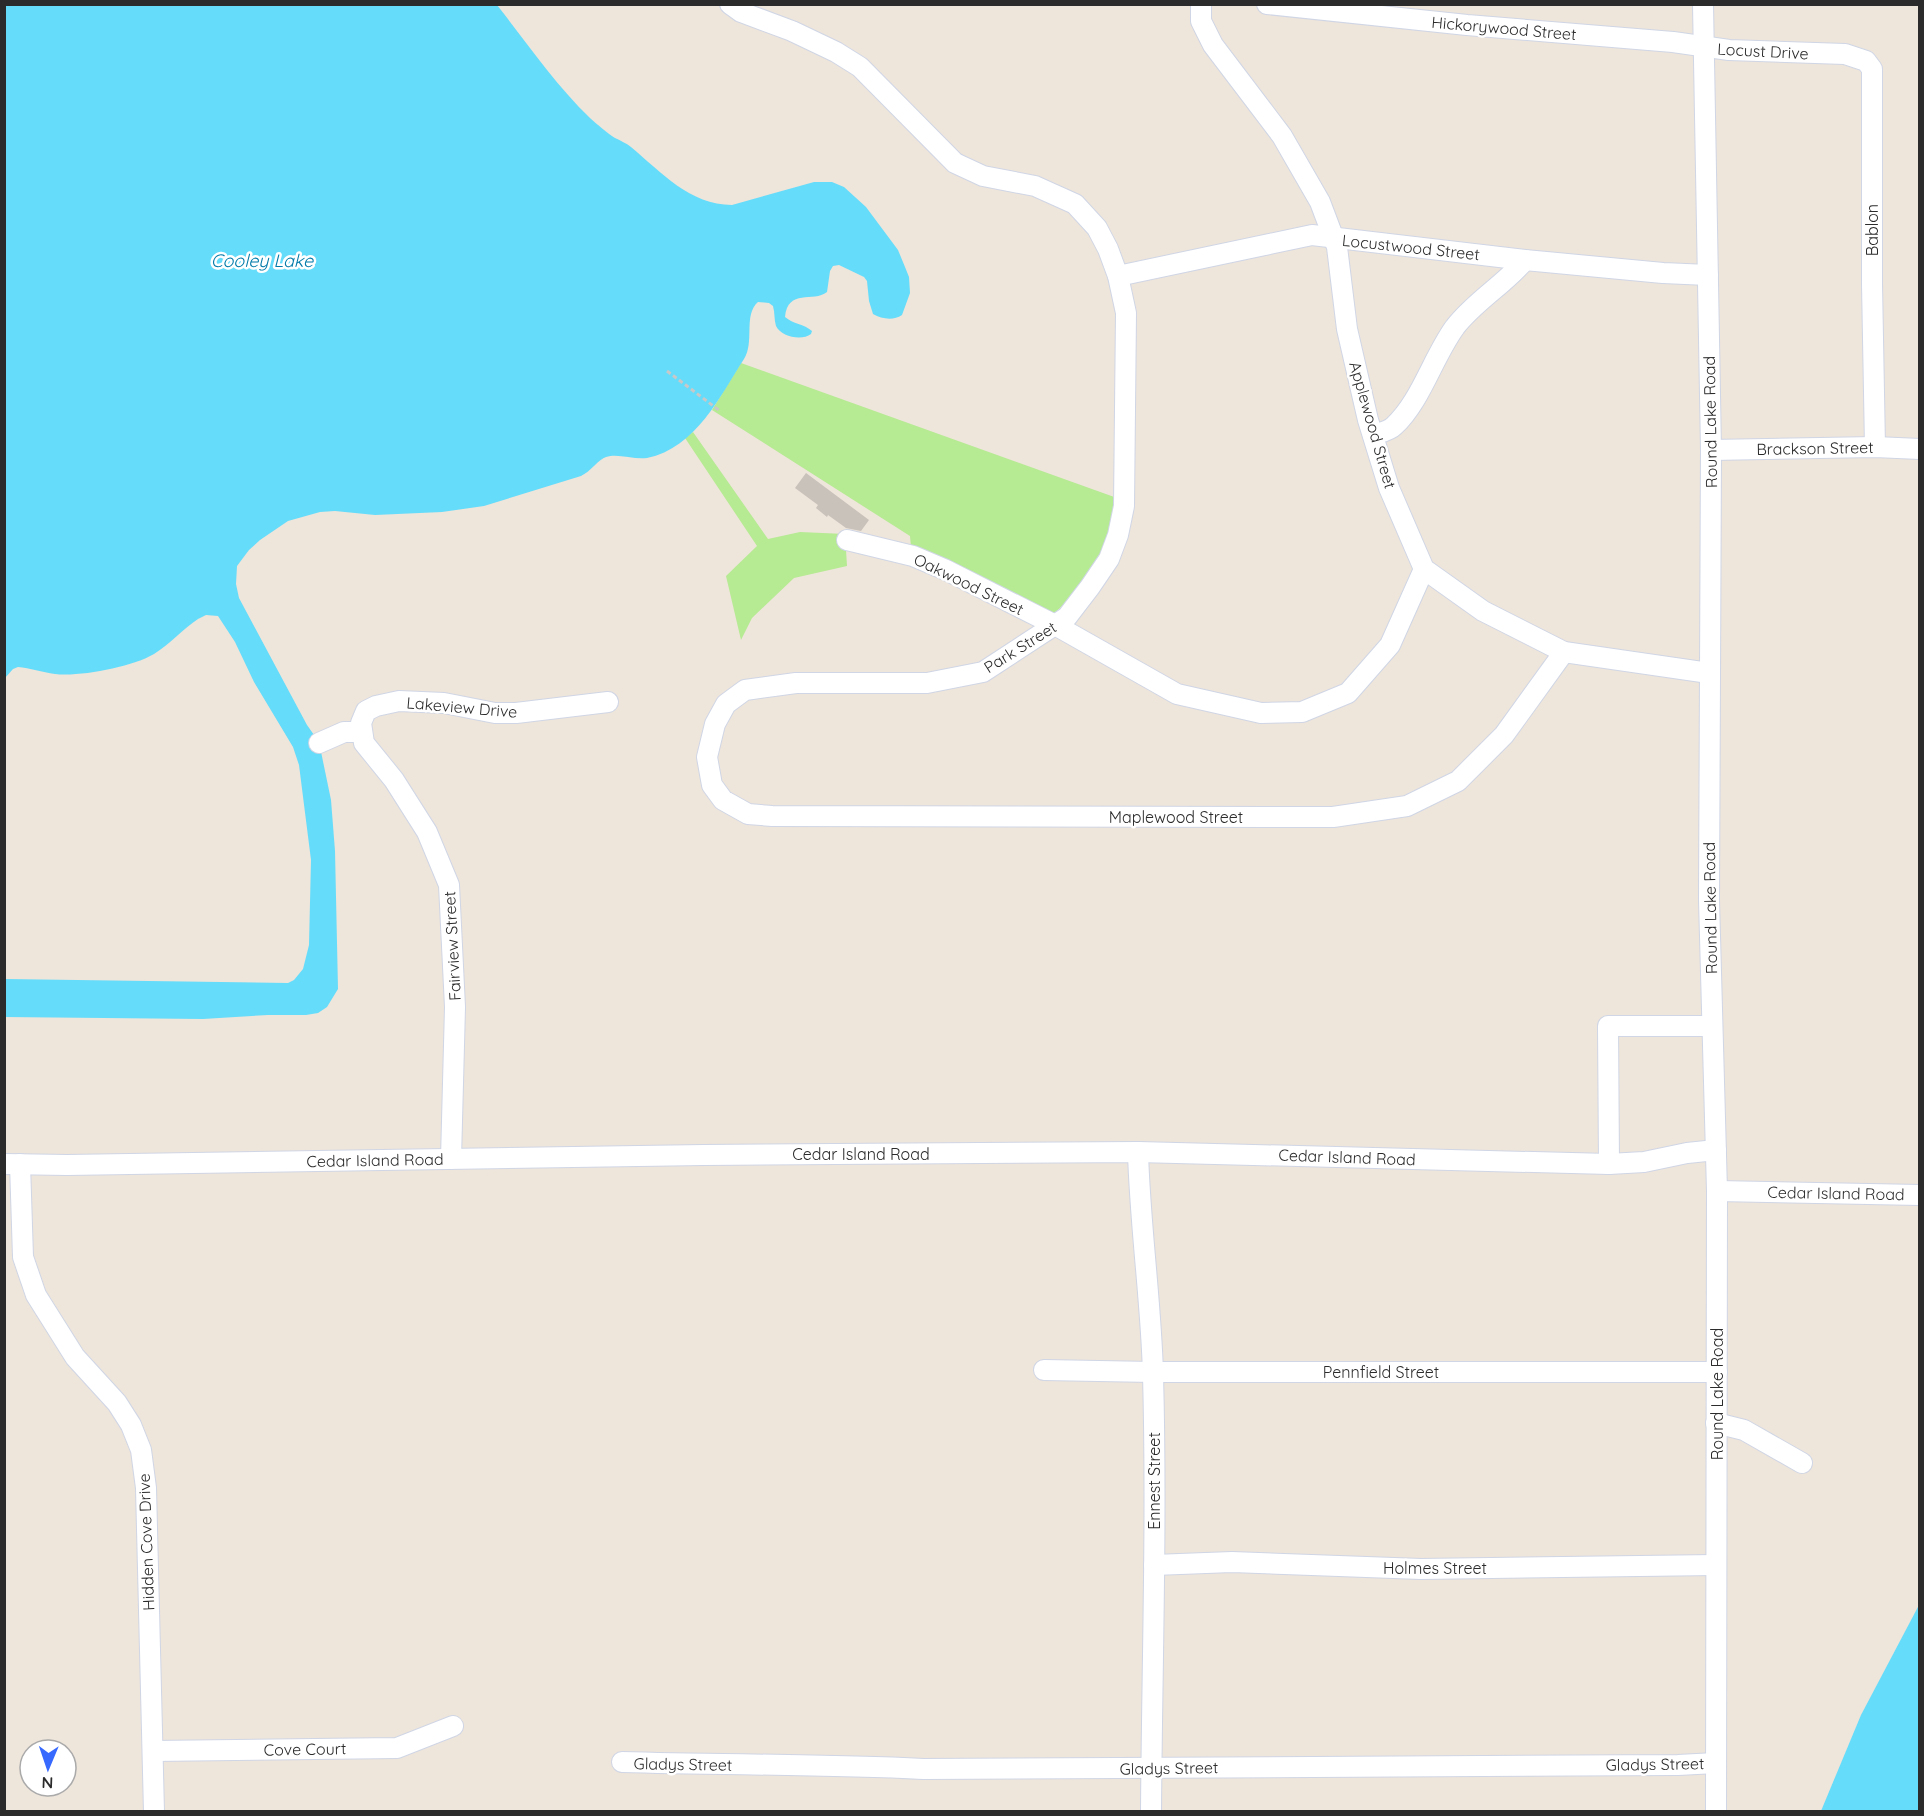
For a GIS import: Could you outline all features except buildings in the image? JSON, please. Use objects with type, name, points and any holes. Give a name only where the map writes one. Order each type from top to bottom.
[{"type":"street","name":"Park Street","points":[[723,800],[712,785],[707,757],[708,748],[715,724],[726,704],[745,690],[796,683],[927,683],[983,672],[1067,617],[1109,559],[1118,534],[1124,506],[1126,313],[1118,276],[1108,249],[1097,228],[1075,204],[1035,186],[983,176],[955,163],[860,67],[836,52],[792,31],[741,12],[730,4]]},
{"type":"street","name":"Applewood Street","points":[[1201,4],[1201,21],[1213,45],[1282,136],[1320,202],[1337,247],[1347,330],[1373,435],[1389,488],[1424,569]]},
{"type":"street","name":"Hickorywood Street","points":[[1267,4],[1467,25],[1673,42],[1704,47]]},
{"type":"street","name":"Round Lake Road","points":[[1703,4],[1711,450],[1709,888],[1717,1191],[1716,1812]]},
{"type":"street","name":"Locust Drive","points":[[1704,47],[1823,54]]},
{"type":"street","name":"Bablon","points":[[1823,54],[1845,54],[1866,61],[1872,69],[1875,447]]},
{"type":"street","name":"Locustwood Street","points":[[1118,276],[1312,235],[1525,260],[1708,275]]},
{"type":"street","points":[[1373,435],[1392,427],[1408,410],[1455,328],[1480,301],[1513,275],[1525,260]]},
{"type":"street","name":"Brackson Street","points":[[1711,450],[1875,447],[1920,449]]},
{"type":"street","name":"Oakwood Street","points":[[847,540],[921,559],[963,578],[1054,625],[1177,694],[1261,713],[1302,712],[1348,693],[1390,645],[1424,569]]},
{"type":"street","points":[[1424,569],[1483,611],[1564,652],[1709,673]]},
{"type":"street","name":"Maplewood Street","points":[[723,800],[748,814],[783,816],[1333,817],[1407,806],[1458,781],[1504,735],[1564,652]]},
{"type":"street","name":"Lakeview Drive","points":[[361,728],[366,711],[376,706],[399,701],[444,703],[495,713],[516,713],[608,702]]},
{"type":"street","points":[[319,742],[361,728]]},
{"type":"street","name":"Fairview Street","points":[[361,728],[364,743],[394,780],[427,832],[449,885],[455,1007],[451,1158]]},
{"type":"street","points":[[1609,1164],[1608,1026],[1712,1026]]},
{"type":"street","name":"Cedar Island Road","points":[[12,1164],[1138,1152],[1609,1164],[1644,1162],[1716,1150]]},
{"type":"street","name":"Ennest Street","points":[[1138,1152],[1153,1372],[1154,1565],[1151,1812]]},
{"type":"street","name":"Hidden Cove Drive","points":[[12,1164],[23,1257],[36,1295],[75,1357],[117,1403],[131,1425],[141,1450],[146,1488],[154,1812]]},
{"type":"street","name":"Cedar Island Road","points":[[1717,1191],[1920,1195]]},
{"type":"street","name":"Pennfield Street","points":[[1044,1370],[1717,1372]]},
{"type":"street","points":[[1716,1423],[1744,1430],[1802,1462]]},
{"type":"street","name":"Holmes Street","points":[[1154,1565],[1232,1562],[1421,1569],[1716,1565]]},
{"type":"street","name":"Cove Court","points":[[153,1751],[397,1748],[453,1726]]},
{"type":"street","name":"Gladys Street","points":[[622,1762],[845,1765],[923,1769],[1716,1763]]},
{"type":"path","points":[[667,371],[720,411]]},
{"type":"green space","points":[[741,363],[1117,498],[1111,531],[1100,559],[1078,590],[1050,617],[911,547],[910,536],[712,410]]},
{"type":"green space","points":[[693,432],[768,539],[800,532],[845,534],[847,566],[794,578],[752,618],[741,640],[726,576],[757,546],[685,438]]},
{"type":"water","name":"Cooley Lake","points":[[5,5],[497,5],[553,77],[590,118],[689,193],[717,204],[732,205],[814,182],[832,182],[844,187],[866,207],[898,250],[909,277],[910,293],[902,315],[891,319],[884,318],[873,314],[867,281],[864,277],[839,265],[833,266],[827,292],[796,299],[787,308],[785,317],[812,331],[811,334],[802,337],[792,337],[782,333],[776,326],[773,306],[769,303],[758,302],[751,314],[747,352],[726,389],[693,432],[679,444],[664,452],[647,458],[606,457],[581,476],[484,506],[442,512],[375,515],[335,511],[320,512],[288,521],[249,550],[237,566],[236,584],[239,598],[307,725],[319,742],[331,800],[335,851],[338,989],[327,1007],[318,1013],[203,1019],[5,1017],[5,979],[288,983],[294,980],[303,969],[309,945],[311,860],[299,765],[293,747],[254,682],[235,642],[218,616],[206,615],[198,619],[154,654],[120,667],[66,675],[18,667],[5,678]]},
{"type":"water","points":[[1919,1605],[1919,1811],[1821,1811],[1861,1715]]}]
